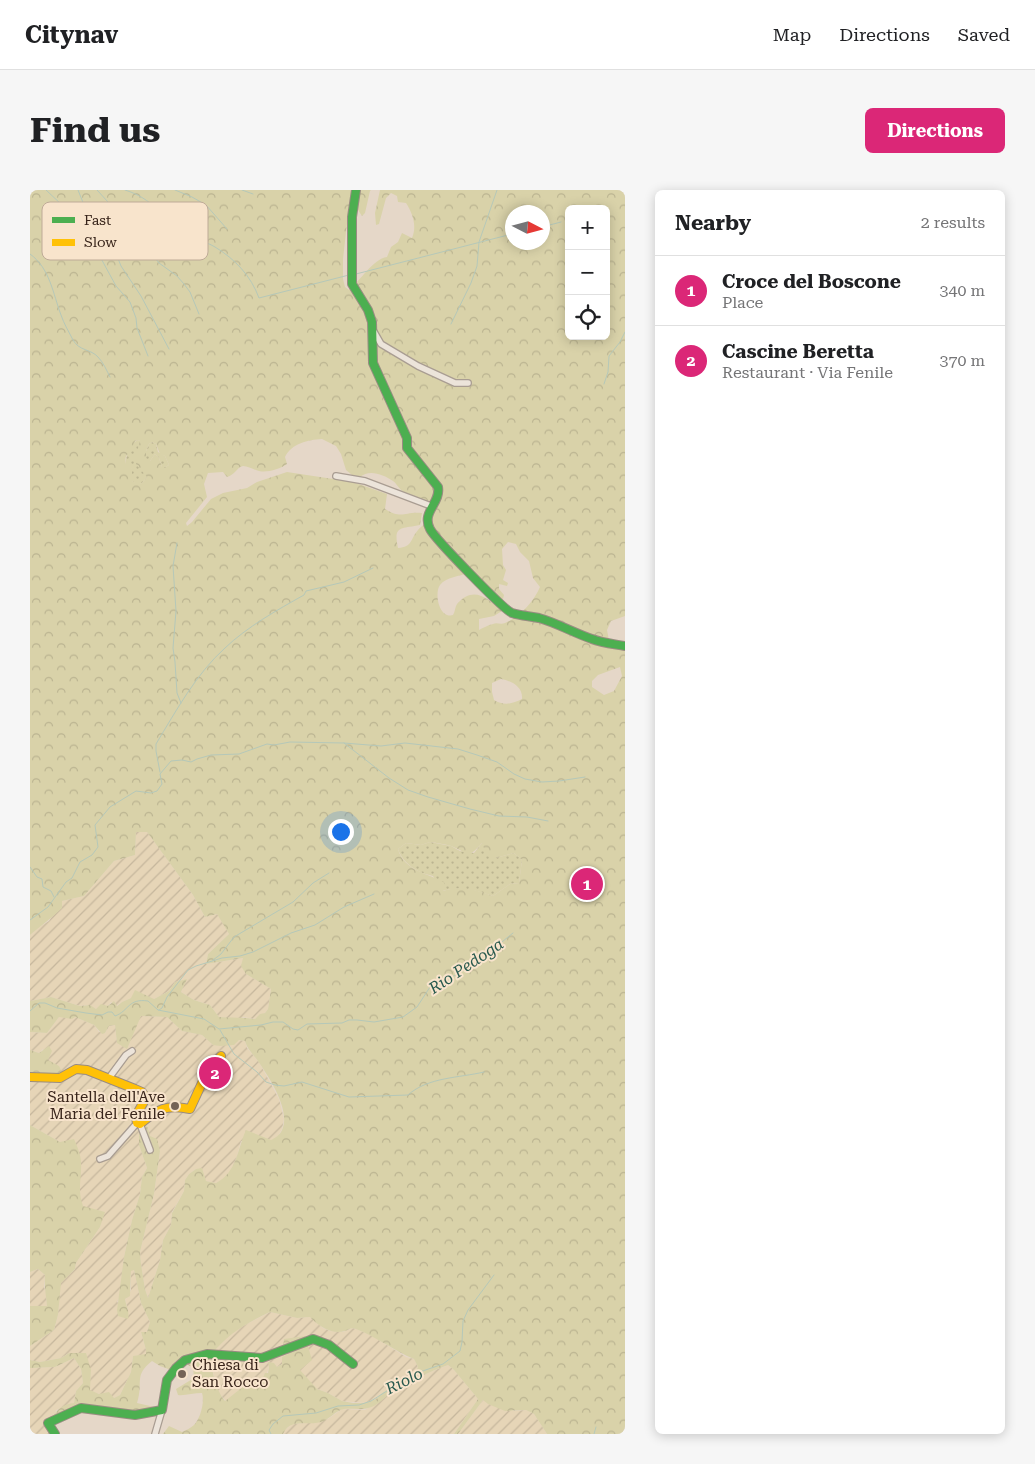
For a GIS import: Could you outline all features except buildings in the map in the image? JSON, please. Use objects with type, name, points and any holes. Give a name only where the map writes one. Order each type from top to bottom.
[{"type":"street","points":[[356,190],[352,217],[352,284],[368,310],[373,330],[373,363],[407,438],[408,448],[415,460],[438,487],[437,499],[431,506],[428,516],[430,528],[466,570],[511,613],[539,618],[594,640],[625,646]]},
{"type":"street","points":[[373,330],[381,344],[418,366],[455,383],[468,383]]},
{"type":"street","points":[[336,476],[365,480],[431,506]]},
{"type":"street","points":[[109,1078],[126,1055],[132,1051]]},
{"type":"street","points":[[100,1159],[108,1156],[138,1123],[144,1121],[148,1116],[171,1105],[190,1109],[208,1070],[221,1056]]},
{"type":"street","points":[[30,1077],[60,1078],[76,1069],[87,1070],[142,1092],[146,1098],[136,1118],[150,1150]]},
{"type":"street","points":[[155,1434],[162,1410],[165,1386],[170,1375],[185,1360],[207,1354],[262,1358],[313,1339],[327,1344],[353,1364]]},
{"type":"street","points":[[55,1434],[48,1423],[81,1408],[136,1415],[162,1410]]},
{"type":"shaded area","points":[[136,832],[147,832],[193,895],[205,917],[217,914],[226,928],[229,934],[208,954],[206,964],[244,958],[246,974],[271,989],[268,1009],[265,1013],[255,1019],[219,1017],[210,1005],[194,1000],[181,992],[186,980],[175,982],[169,991],[154,999],[131,998],[116,1006],[111,1002],[108,1006],[96,1009],[87,1005],[80,1006],[51,997],[30,1001],[30,935],[49,921],[62,901],[84,896],[114,861],[135,855]]},
{"type":"shaded area","points":[[141,1016],[167,1017],[182,1031],[202,1035],[213,1045],[239,1040],[245,1041],[247,1048],[259,1062],[279,1099],[284,1119],[278,1136],[271,1141],[241,1141],[231,1171],[224,1179],[216,1183],[206,1181],[196,1169],[189,1174],[185,1180],[184,1191],[172,1212],[171,1225],[163,1240],[160,1260],[148,1298],[140,1252],[154,1194],[160,1151],[155,1139],[139,1131],[139,1145],[147,1168],[142,1177],[140,1194],[132,1220],[124,1257],[120,1296],[117,1302],[128,1310],[125,1299],[131,1290],[131,1270],[134,1270],[141,1303],[150,1322],[147,1332],[141,1332],[146,1355],[133,1356],[131,1372],[120,1395],[114,1398],[89,1391],[91,1370],[69,1353],[61,1358],[40,1362],[30,1360],[30,1346],[54,1330],[58,1315],[60,1283],[75,1269],[76,1263],[100,1227],[104,1212],[83,1207],[80,1199],[79,1182],[81,1162],[60,1142],[30,1125],[30,1073],[44,1076],[48,1060],[43,1049],[39,1053],[30,1050],[30,1032],[47,1033],[59,1017],[75,1017],[94,1025],[99,1032],[105,1033],[109,1026],[115,1025],[117,1043]]},
{"type":"shaded area","points":[[38,1269],[45,1275],[44,1287],[47,1306],[30,1306],[30,1272]]},
{"type":"shaded area","points":[[270,1312],[297,1318],[310,1317],[323,1328],[330,1331],[343,1332],[352,1328],[357,1329],[406,1357],[414,1359],[418,1367],[416,1371],[376,1399],[365,1403],[342,1401],[317,1389],[305,1378],[284,1339],[283,1346],[288,1354],[282,1364],[277,1367],[269,1367],[263,1380],[249,1382],[226,1401],[218,1392],[214,1379],[211,1355],[224,1339],[239,1328]]},
{"type":"shaded area","points":[[74,1358],[81,1369],[83,1383],[76,1391],[74,1403],[56,1410],[51,1434],[30,1434],[30,1368],[55,1367]]},
{"type":"shaded area","points":[[448,1365],[478,1399],[454,1434],[283,1434],[292,1424],[319,1422],[328,1419],[342,1409],[365,1410],[391,1393],[430,1372]]},
{"type":"shaded area","points":[[483,1400],[514,1411],[526,1410],[534,1414],[547,1434],[458,1434]]},
{"type":"green space","points":[[30,190],[371,190],[365,213],[362,216],[358,210],[349,206],[343,259],[343,279],[345,287],[349,290],[372,266],[387,257],[391,247],[398,242],[402,233],[412,238],[414,220],[408,207],[406,203],[398,202],[397,196],[391,193],[386,198],[379,224],[376,225],[375,213],[380,190],[625,190],[625,616],[611,621],[607,630],[609,640],[625,644],[625,1434],[547,1434],[534,1414],[526,1410],[505,1411],[483,1400],[458,1434],[454,1434],[478,1399],[448,1365],[405,1384],[370,1408],[341,1410],[321,1422],[294,1424],[286,1429],[283,1434],[163,1434],[169,1426],[182,1432],[194,1425],[202,1405],[202,1393],[178,1395],[176,1389],[194,1378],[193,1367],[176,1361],[171,1370],[152,1361],[146,1366],[141,1375],[137,1403],[159,1408],[149,1412],[78,1405],[52,1418],[61,1408],[74,1403],[76,1391],[83,1383],[81,1369],[74,1358],[55,1367],[30,1368],[30,1360],[40,1362],[61,1358],[69,1353],[86,1353],[91,1370],[90,1390],[99,1394],[109,1392],[114,1398],[120,1395],[131,1372],[133,1356],[146,1354],[141,1332],[147,1332],[150,1322],[141,1303],[134,1270],[131,1271],[130,1296],[125,1299],[128,1319],[118,1316],[117,1310],[124,1257],[140,1194],[142,1177],[147,1168],[139,1145],[139,1131],[147,1126],[150,1136],[157,1139],[160,1151],[154,1194],[140,1252],[148,1298],[160,1260],[163,1240],[171,1225],[172,1213],[184,1191],[185,1180],[189,1174],[196,1169],[202,1168],[206,1181],[216,1183],[232,1167],[246,1130],[271,1140],[279,1135],[284,1122],[282,1105],[274,1086],[245,1041],[239,1040],[234,1045],[213,1045],[202,1035],[182,1031],[167,1017],[141,1016],[127,1049],[117,1043],[115,1025],[109,1026],[105,1033],[102,1034],[94,1025],[75,1017],[72,1019],[59,1017],[47,1033],[30,1032],[30,1001],[51,997],[80,1006],[90,1005],[96,1009],[101,1004],[108,1006],[114,1001],[117,1006],[131,998],[135,990],[154,999],[169,991],[175,982],[187,979],[181,992],[194,1000],[210,1005],[219,1017],[255,1019],[268,1009],[271,989],[246,974],[241,966],[243,958],[206,964],[208,954],[229,934],[217,914],[205,917],[193,895],[147,832],[136,832],[135,855],[114,861],[84,896],[62,901],[62,908],[30,935]],"holes":[[[322,439],[336,446],[341,454],[346,470],[352,475],[360,477],[372,473],[385,476],[407,494],[431,501],[431,519],[415,533],[409,544],[398,548],[398,532],[403,528],[420,525],[422,513],[400,515],[391,512],[385,509],[387,494],[353,482],[287,472],[257,482],[247,488],[223,493],[211,499],[187,526],[186,523],[207,497],[204,484],[208,473],[223,472],[227,477],[243,466],[262,471],[277,469],[287,464],[285,457],[292,448],[311,440]],[[137,440],[140,441],[136,455],[136,464],[147,477],[142,483],[137,484],[132,481],[130,465],[126,464],[127,456]],[[152,442],[156,444],[160,454],[165,456],[169,465],[162,467],[159,458],[155,454],[150,461],[146,461],[146,451]],[[508,542],[516,544],[520,552],[529,561],[533,578],[540,587],[526,608],[516,617],[503,624],[491,624],[479,630],[479,619],[494,616],[502,611],[486,598],[475,594],[469,595],[457,604],[453,615],[444,613],[438,599],[440,585],[449,578],[469,573],[503,599],[504,595],[499,589],[499,584],[507,586],[508,583],[503,580],[506,570],[503,565],[502,549]],[[620,667],[622,676],[614,691],[604,695],[592,687],[592,681],[598,675]],[[501,679],[509,681],[519,688],[522,699],[505,704],[494,700],[492,683]],[[430,842],[444,844],[468,854],[473,852],[482,843],[487,856],[496,858],[514,853],[522,860],[519,883],[510,884],[493,896],[462,888],[443,891],[445,883],[411,867],[405,862],[398,849],[406,843],[421,845]],[[594,873],[597,878],[592,892],[586,892],[575,884],[579,875]],[[270,1312],[297,1318],[310,1317],[317,1324],[335,1332],[354,1328],[414,1359],[418,1367],[416,1371],[376,1399],[365,1403],[342,1401],[317,1389],[300,1370],[312,1360],[305,1336],[284,1339],[283,1346],[288,1354],[282,1357],[282,1364],[277,1367],[274,1363],[268,1362],[268,1373],[265,1373],[262,1380],[249,1382],[225,1401],[214,1379],[211,1355],[231,1335]]]},
{"type":"green space","points":[[137,440],[140,441],[147,477],[142,483],[137,485],[132,481],[132,469],[126,465],[126,462],[130,448]]},
{"type":"green space","points":[[152,442],[156,444],[158,452],[165,456],[169,465],[162,467],[159,458],[155,454],[150,461],[145,461],[146,451]]},
{"type":"green space","points":[[430,842],[474,853],[482,843],[496,858],[514,853],[522,860],[519,883],[510,884],[493,896],[468,889],[442,891],[433,876],[422,873],[412,867],[403,859],[398,849],[406,843],[421,845]]},
{"type":"green space","points":[[594,873],[597,878],[592,892],[586,892],[575,884],[576,877],[579,875]]},
{"type":"green space","points":[[49,1046],[52,1051],[48,1060],[59,1066],[63,1074],[44,1076],[30,1073],[30,1050],[39,1053]]},
{"type":"green space","points":[[30,1125],[60,1142],[74,1139],[81,1159],[80,1189],[83,1206],[105,1212],[100,1227],[76,1263],[75,1269],[61,1283],[58,1315],[54,1330],[30,1346],[30,1306],[47,1306],[45,1275],[38,1269],[30,1272]]},
{"type":"waterway","points":[[46,190],[59,202]]},
{"type":"waterway","points":[[78,190],[83,202]]},
{"type":"waterway","points":[[97,190],[108,202]]},
{"type":"waterway","points":[[125,190],[149,202]]},
{"type":"waterway","points":[[175,190],[201,202]]},
{"type":"waterway","points":[[242,190],[253,194]]},
{"type":"waterway","points":[[451,324],[477,266],[479,242],[497,190]]},
{"type":"waterway","points":[[208,207],[227,229]]},
{"type":"waterway","points":[[550,225],[561,222]]},
{"type":"waterway","points":[[356,274],[505,236]]},
{"type":"waterway","points":[[208,244],[229,257],[242,269],[252,282],[259,298],[349,275]]},
{"type":"waterway","points":[[30,254],[42,266],[53,290],[62,318],[73,340],[78,346],[98,357],[110,377]]},
{"type":"waterway","points":[[102,260],[116,286],[130,302],[136,318],[137,328],[148,356]]},
{"type":"waterway","points":[[119,260],[141,296],[169,349]]},
{"type":"waterway","points":[[157,260],[184,284],[190,292],[199,314]]},
{"type":"waterway","points":[[604,384],[608,372],[609,356],[625,332]]},
{"type":"waterway","points":[[177,543],[173,566],[176,611],[173,648],[177,693],[181,703]]},
{"type":"waterway","points":[[160,772],[156,744],[196,681],[225,648],[253,626],[304,595],[306,591],[344,582],[373,568]]},
{"type":"waterway","points":[[30,920],[48,907],[66,882],[72,878],[80,862],[92,855],[98,847],[95,825],[110,807],[136,791],[151,793],[157,791],[162,784],[160,774],[171,761],[182,760],[191,762],[211,755],[239,754],[267,744],[274,745],[290,742],[381,746],[405,743],[458,749],[497,762],[525,779],[542,782],[585,777]]},
{"type":"waterway","points":[[344,743],[389,778],[408,790],[499,816],[527,817],[548,821]]},
{"type":"waterway","points":[[30,867],[37,877],[42,879],[43,887],[51,891],[54,897]]},
{"type":"waterway","points":[[213,960],[221,954],[234,937],[293,902],[313,883],[329,873]]},
{"type":"waterway","points":[[159,1010],[188,970],[222,958],[253,952],[291,933],[315,925],[344,907],[374,894]]},
{"type":"waterway","name":"Rio Pedoga","points":[[30,1011],[39,1003],[45,1003],[57,1008],[86,1013],[102,1015],[112,1012],[115,1016],[136,1001],[148,1001],[158,1010],[204,1019],[219,1029],[283,1022],[298,1030],[307,1024],[342,1023],[349,1020],[374,1022],[403,1017],[417,1007],[430,987],[436,982],[454,976],[476,963],[513,933]]},
{"type":"waterway","points":[[220,1030],[234,1054],[257,1072],[266,1082],[284,1086],[302,1082],[349,1097],[408,1095],[434,1081],[484,1072]]},
{"type":"waterway","name":"Riolo","points":[[271,1434],[269,1430],[283,1416],[316,1413],[338,1406],[359,1405],[371,1401],[414,1374],[443,1364],[460,1351],[463,1321],[468,1310],[494,1275]]},
{"type":"waterway","name":"Riolo","points":[[594,1434],[596,1427]]},
{"type":"traffic: fast","points":[[356,190],[352,217],[352,284],[368,310],[372,322],[373,363],[407,438],[407,448],[438,487],[437,498],[429,512],[428,523],[430,529],[470,574],[512,613],[539,618],[596,640],[625,646]]},
{"type":"traffic: fast","points":[[55,1434],[48,1423],[81,1408],[135,1415],[162,1410],[167,1380],[176,1368],[185,1360],[207,1354],[262,1358],[313,1339],[329,1345],[353,1364]]},
{"type":"traffic: slow","points":[[30,1077],[60,1078],[76,1069],[87,1070],[135,1089],[142,1092],[146,1098],[136,1118],[137,1123],[140,1124],[157,1111],[163,1109],[175,1107],[190,1109],[208,1070],[221,1056]]},
{"type":"place","name":"Croce del Boscone","points":[[587,884]]},
{"type":"place","name":"Cascine Beretta","points":[[215,1073]]},
{"type":"place","name":"Santella dell'Ave Maria del Fenile","points":[[175,1106]]},
{"type":"place","name":"Chiesa di San Rocco","points":[[182,1374]]}]
